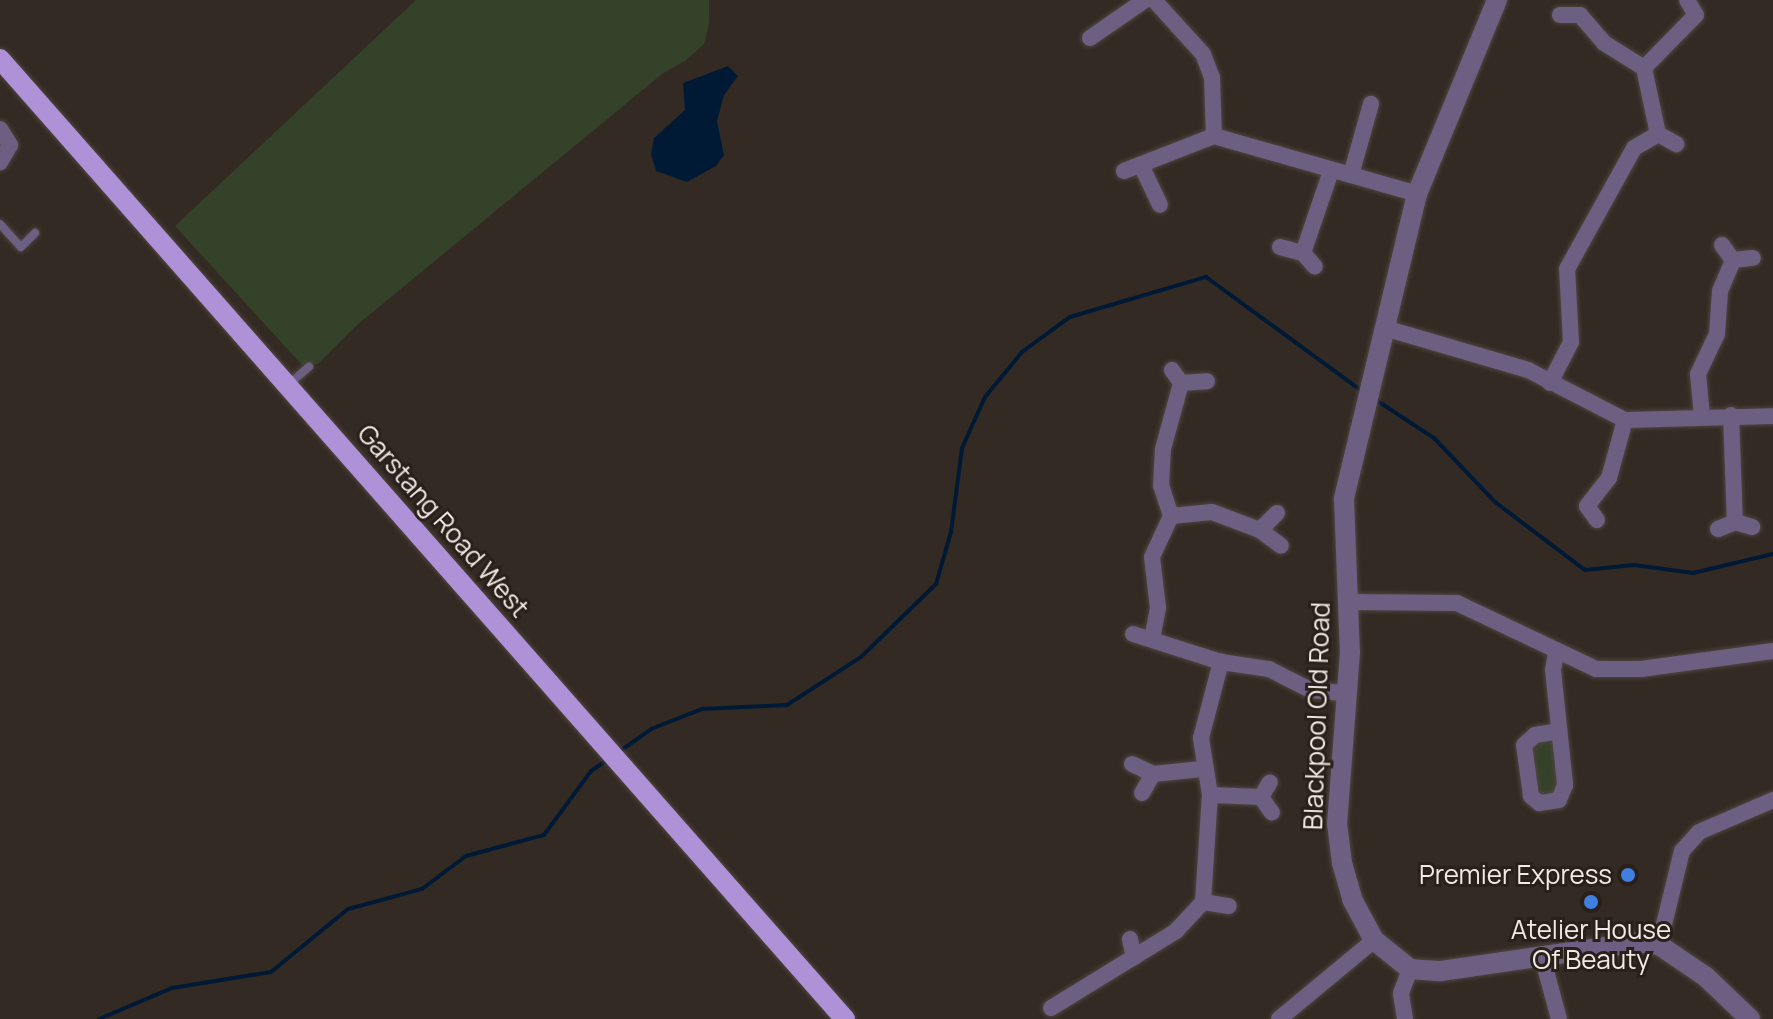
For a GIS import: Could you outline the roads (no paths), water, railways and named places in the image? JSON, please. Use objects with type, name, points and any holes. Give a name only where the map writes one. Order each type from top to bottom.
[{"type":"main road","name":"Garstang Road West","points":[[0,59],[845,1019]]},
{"type":"street","points":[[1090,38],[1145,0]]},
{"type":"street","points":[[1154,0],[1203,54],[1212,77],[1214,136]]},
{"type":"street","name":"Blackpool Old Road","points":[[1410,969],[1374,940],[1352,899],[1337,840],[1347,693],[1349,602],[1344,499],[1368,396],[1388,329],[1417,194],[1497,0]]},
{"type":"street","points":[[1644,68],[1696,15],[1687,0]]},
{"type":"street","points":[[1560,15],[1583,8],[1604,43],[1644,68],[1658,134],[1676,144]]},
{"type":"street","points":[[1351,175],[1371,104]]},
{"type":"street","points":[[0,129],[10,145],[0,162]]},
{"type":"street","points":[[1550,383],[1571,342],[1567,269],[1634,148],[1658,134]]},
{"type":"street","points":[[1124,171],[1214,136],[1417,194]]},
{"type":"street","points":[[1141,165],[1160,205]]},
{"type":"street","points":[[1303,253],[1331,171]]},
{"type":"street","points":[[1722,245],[1733,260]]},
{"type":"street","points":[[1280,247],[1303,253],[1315,267]]},
{"type":"street","points":[[1733,260],[1753,258]]},
{"type":"street","points":[[1702,416],[1698,374],[1717,334],[1718,298],[1733,260]]},
{"type":"street","points":[[1388,329],[1528,370],[1625,420],[1773,416]]},
{"type":"street","points":[[1152,639],[1158,608],[1152,557],[1171,516],[1161,469],[1176,376],[1207,381]]},
{"type":"street","points":[[1718,529],[1743,524],[1731,415]]},
{"type":"street","points":[[1586,509],[1609,478],[1625,420]]},
{"type":"street","points":[[1171,516],[1212,512],[1260,530],[1281,546]]},
{"type":"street","points":[[1260,530],[1277,513]]},
{"type":"street","points":[[1349,602],[1457,603],[1556,653],[1596,669],[1619,671],[1773,651]]},
{"type":"street","points":[[1133,634],[1221,662],[1269,669],[1310,690],[1347,693]]},
{"type":"street","points":[[1556,653],[1559,731]]},
{"type":"street","points":[[1051,1008],[1176,931],[1203,902],[1210,795],[1202,769],[1201,738],[1221,662]]},
{"type":"street","points":[[1132,764],[1153,774],[1202,769]]},
{"type":"street","points":[[1142,793],[1153,774]]},
{"type":"street","points":[[1261,797],[1270,782]]},
{"type":"street","points":[[1210,795],[1261,797]]},
{"type":"street","points":[[1261,797],[1272,813]]},
{"type":"street","points":[[1659,945],[1682,851],[1699,832],[1773,800]]},
{"type":"street","points":[[1203,902],[1229,906]]},
{"type":"street","points":[[1130,939],[1134,958]]},
{"type":"street","points":[[1279,1019],[1374,940]]},
{"type":"street","points":[[1405,1019],[1401,993],[1410,969],[1441,971],[1639,942],[1659,945],[1706,977],[1750,1019]]},
{"type":"street","points":[[1542,956],[1559,1019]]},
{"type":"lane","points":[[0,224],[21,247],[35,233]]},
{"type":"lane","points":[[288,385],[309,367]]},
{"type":"water","points":[[728,66],[738,76],[724,95],[717,121],[724,155],[716,166],[687,182],[656,171],[651,154],[654,138],[685,110],[683,83]]},
{"type":"waterway","points":[[620,751],[651,729],[702,709],[787,705],[861,657],[936,584],[951,532],[962,448],[985,397],[1022,352],[1070,317],[1206,277],[1362,391]]},
{"type":"waterway","points":[[1373,398],[1434,438],[1495,502],[1585,570],[1634,565],[1693,573],[1773,554]]},
{"type":"waterway","points":[[99,1019],[172,988],[271,972],[348,909],[422,889],[466,856],[544,835],[591,771],[609,759]]},
{"type":"place","name":"Premier Express","points":[[1628,875]]},
{"type":"place","name":"Atelier House Of Beauty","points":[[1591,902]]}]
